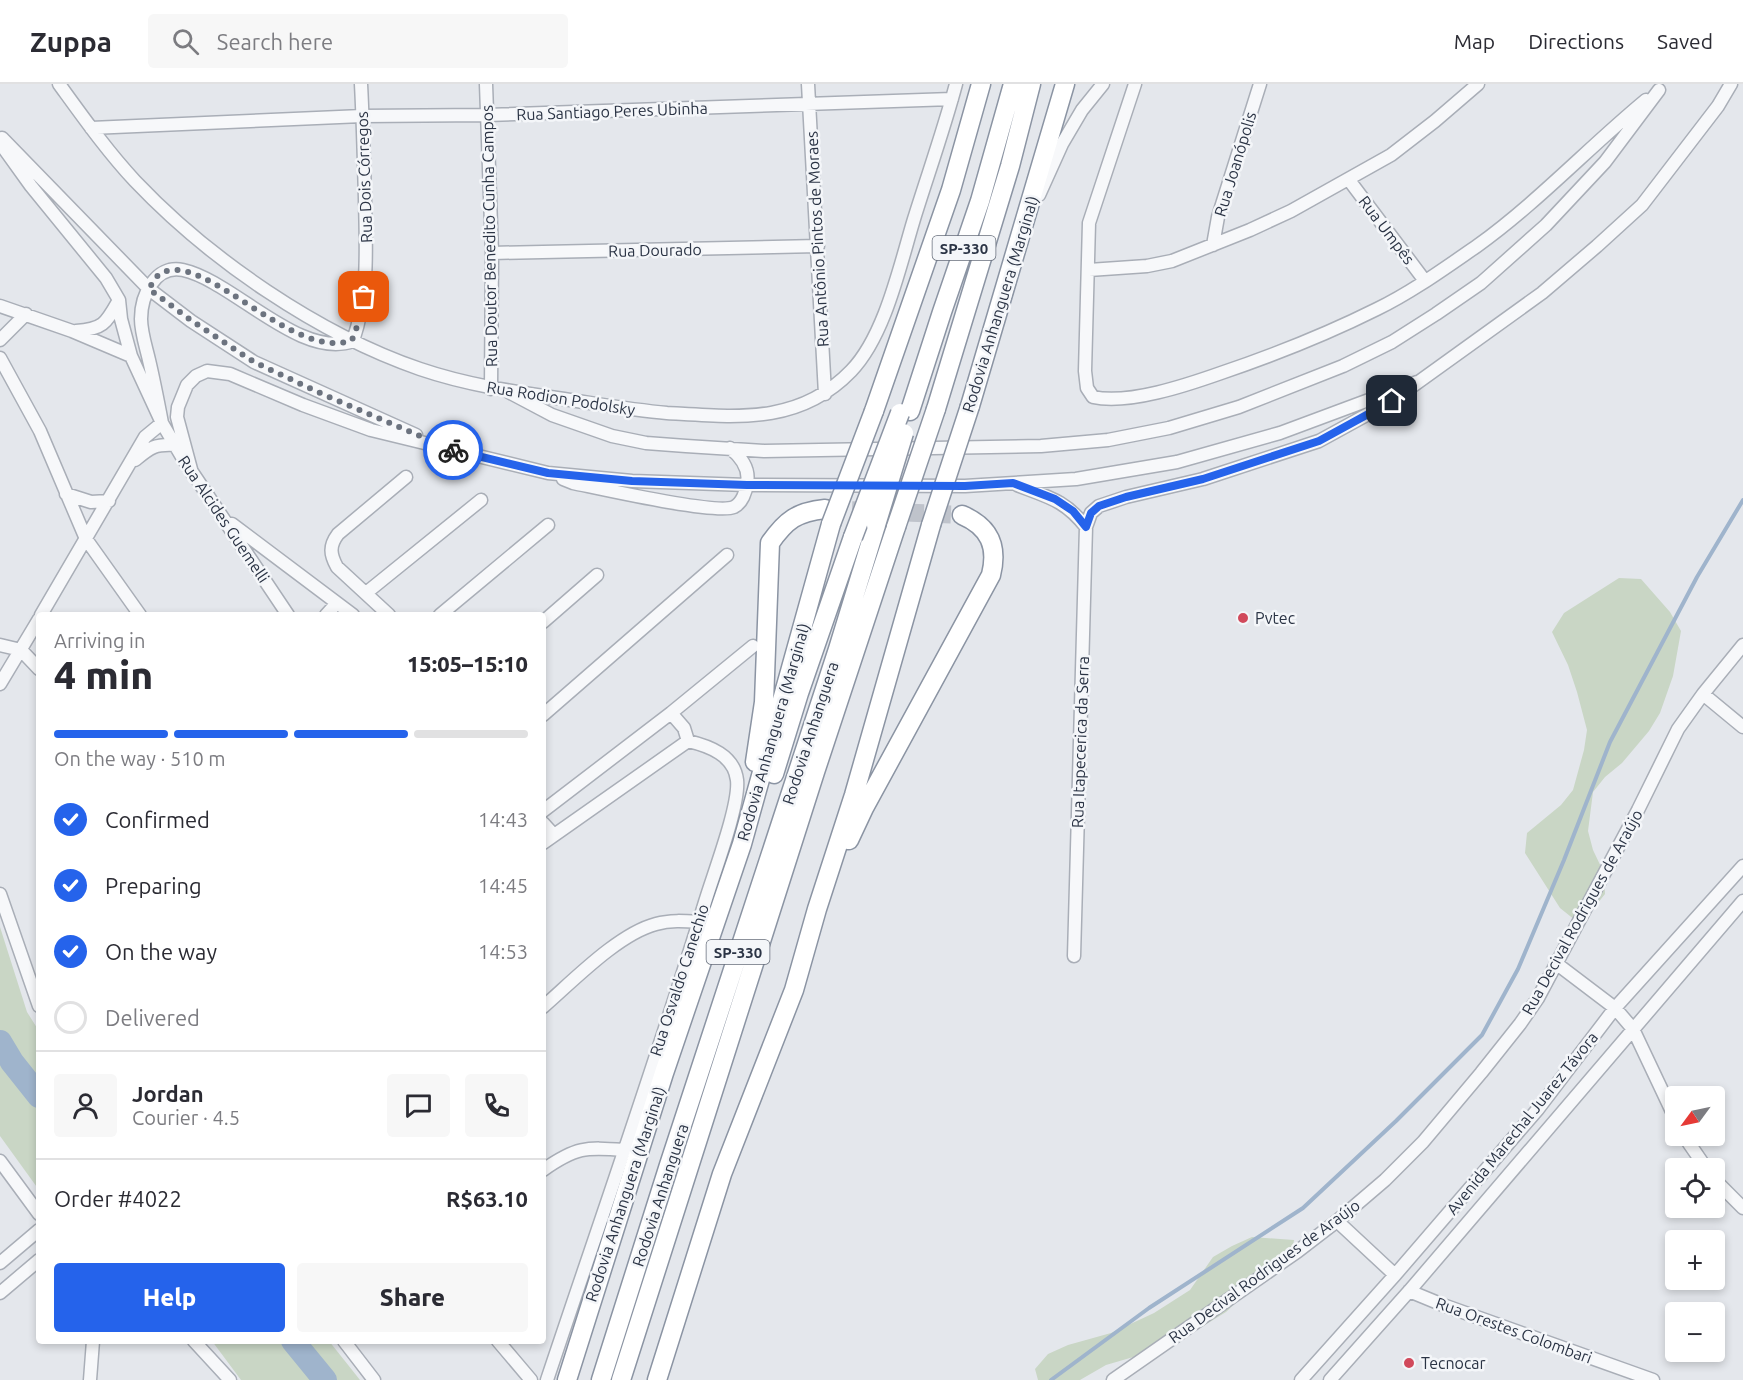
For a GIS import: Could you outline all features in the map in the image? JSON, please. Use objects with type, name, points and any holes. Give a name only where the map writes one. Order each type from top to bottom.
[{"type":"highway","name":"Rodovia Anhanguera (Marginal)","points":[[567,1380],[661,1084],[742,844],[828,516],[874,411],[951,190],[981,84]]},
{"type":"highway","name":"Rodovia Anhanguera","points":[[601,1380],[838,649],[876,525],[905,412],[980,201],[1013,84]]},
{"type":"highway","name":"Rodovia Anhanguera","points":[[621,1380],[815,772],[936,409],[1010,166],[1031,84]]},
{"type":"highway","name":"Rodovia Anhanguera (Marginal)","points":[[657,1380],[722,1174],[794,990],[817,909],[854,795],[931,525],[970,406],[1065,84]]},
{"type":"highway","points":[[742,844],[774,773],[853,537],[905,412]]},
{"type":"highway","points":[[742,844],[764,702],[770,543],[779,530],[799,514],[828,516]]},
{"type":"highway","points":[[817,909],[864,808],[991,575],[994,564],[993,548],[987,533],[975,520],[962,515]]},
{"type":"street","name":"Rua Rodion Podolsky","points":[[59,84],[91,128],[133,179],[161,208],[191,234],[266,290],[352,340],[418,369],[491,388],[644,411],[745,416],[775,414],[795,408],[825,394],[862,359],[885,313],[956,84]]},
{"type":"street","name":"Rua Dois Córregos","points":[[352,340],[361,316],[365,287],[362,84]]},
{"type":"street","name":"Rua Doutor Benedito Cunha Campos","points":[[486,84],[492,253],[491,388]]},
{"type":"street","name":"Rua Antônio Pintos de Moraes","points":[[808,84],[825,394]]},
{"type":"street","points":[[1026,220],[1062,144],[1082,110],[1103,84]]},
{"type":"street","points":[[1135,84],[1089,223],[1085,371],[1087,388],[1093,397],[1105,400],[1163,391],[1230,370],[1329,332],[1379,308],[1425,281],[1478,245],[1662,87]]},
{"type":"street","name":"Rua Joanópolis","points":[[1213,245],[1218,217],[1260,84]]},
{"type":"street","points":[[1089,270],[1139,267],[1172,261],[1291,211],[1391,155],[1478,84]]},
{"type":"street","points":[[1086,527],[1091,513],[1099,506],[1126,497],[1203,479],[1319,441],[1392,401],[1542,293],[1642,205],[1718,106],[1731,84]]},
{"type":"street","points":[[505,390],[552,416],[612,436],[646,443],[764,451],[1041,446],[1108,440],[1169,428],[1239,407],[1343,366],[1392,342],[1481,282],[1546,225],[1605,162],[1662,87]]},
{"type":"street","name":"Rua Santiago Peres Ubinha","points":[[91,128],[362,116],[487,115],[952,99]]},
{"type":"street","points":[[0,136],[149,289],[192,321],[254,362],[445,447]]},
{"type":"street","points":[[0,143],[31,186],[106,278],[119,300],[130,356],[162,423]]},
{"type":"street","name":"Rua Umpês","points":[[1349,180],[1425,281]]},
{"type":"street","name":"Rua Dourado","points":[[492,253],[818,246]]},
{"type":"street","points":[[162,423],[141,320],[143,303],[149,289],[157,276],[162,273],[182,270],[202,278],[265,316],[310,339],[343,344],[352,340]]},
{"type":"street","points":[[72,331],[92,330],[99,327],[106,322],[119,300]]},
{"type":"street","points":[[0,306],[72,331],[130,356]]},
{"type":"street","points":[[0,340],[26,314]]},
{"type":"street","points":[[0,358],[40,431],[86,539],[138,612]]},
{"type":"street","points":[[192,473],[177,417],[178,407],[187,385],[196,376],[207,371],[230,374],[303,405],[371,430],[548,473],[573,483],[707,508],[723,509],[735,506],[742,499],[747,485],[747,468],[739,455],[730,448]]},
{"type":"street","points":[[548,473],[632,481],[747,485],[965,486],[1076,479],[1177,462],[1280,433],[1417,381]]},
{"type":"street","points":[[43,612],[145,437],[162,423]]},
{"type":"street","name":"Rua Alcides Guemelli","points":[[162,423],[192,473],[286,612]]},
{"type":"street","points":[[131,462],[153,446],[174,445]]},
{"type":"street","points":[[386,612],[337,567],[331,548],[332,541],[338,534],[405,477]]},
{"type":"street","points":[[1013,483],[1055,499],[1073,511],[1086,527]]},
{"type":"street","points":[[66,494],[91,502],[109,501]]},
{"type":"street","points":[[366,593],[482,500]]},
{"type":"street","points":[[221,515],[348,612]]},
{"type":"street","points":[[445,612],[548,525]]},
{"type":"street","name":"Rua Itapecerica da Serra","points":[[1074,956],[1086,527]]},
{"type":"street","points":[[546,712],[727,555]]},
{"type":"street","points":[[546,619],[597,575]]},
{"type":"street","points":[[329,612],[336,604]]},
{"type":"street","points":[[0,684],[36,624]]},
{"type":"street","points":[[0,645],[21,650],[36,666]]},
{"type":"street","name":"Rua Decival Rodrigues de Araújo","points":[[1113,1380],[1337,1221],[1384,1180],[1430,1133],[1539,998],[1678,729],[1743,645]]},
{"type":"street","points":[[546,809],[671,713],[753,646]]},
{"type":"street","points":[[1703,694],[1743,727]]},
{"type":"street","points":[[546,840],[688,741],[684,728],[671,713]]},
{"type":"street","name":"Rua Osvaldo Canechio","points":[[547,1380],[624,1150],[732,812],[738,782],[733,765],[708,745],[688,741]]},
{"type":"street","points":[[546,826],[553,834]]},
{"type":"street","name":"Avenida Marechal Juarez Távora","points":[[1301,1380],[1538,1109],[1616,1008],[1743,866]]},
{"type":"street","points":[[0,894],[36,997]]},
{"type":"street","name":"Avenida Marechal Juarez Távora","points":[[1330,1380],[1743,901]]},
{"type":"street","points":[[546,1004],[603,955],[642,929],[657,924],[681,921],[698,922]]},
{"type":"street","points":[[1557,964],[1616,1008],[1633,1029],[1665,1097]]},
{"type":"street","points":[[546,1168],[578,1150],[598,1148],[624,1150]]},
{"type":"street","points":[[0,1161],[36,1210]]},
{"type":"street","points":[[1725,1190],[1743,1208]]},
{"type":"street","points":[[1337,1221],[1395,1275]]},
{"type":"street","points":[[0,1263],[36,1233]]},
{"type":"street","points":[[0,1293],[36,1263]]},
{"type":"street","name":"Rua Orestes Colombari","points":[[1409,1291],[1653,1380]]},
{"type":"street","points":[[90,1380],[93,1344]]},
{"type":"street","points":[[197,1344],[230,1380]]},
{"type":"street","points":[[346,1344],[374,1380]]},
{"type":"street","points":[[501,1344],[531,1380]]},
{"type":"green space","points":[[1619,578],[1641,579],[1670,612],[1681,631],[1673,676],[1660,713],[1649,731],[1622,763],[1605,777],[1593,792],[1588,831],[1593,850],[1604,873],[1605,894],[1593,909],[1575,920],[1560,908],[1525,853],[1527,833],[1561,805],[1573,790],[1587,730],[1568,665],[1552,632],[1564,613]]},
{"type":"green space","points":[[0,927],[27,1012],[36,1026],[36,1186],[0,1136]]},
{"type":"green space","points":[[1252,1237],[1294,1240],[1291,1259],[1255,1282],[1226,1312],[1171,1346],[1106,1365],[1080,1380],[1038,1380],[1035,1369],[1048,1354],[1068,1345],[1111,1333],[1154,1313],[1190,1290],[1213,1257]]},
{"type":"green space","points":[[214,1344],[331,1344],[360,1380],[241,1380]]},
{"type":"waterway","points":[[1051,1380],[1149,1308],[1303,1208],[1396,1121],[1482,1035],[1518,969],[1610,742],[1697,577],[1743,500]]},
{"type":"waterway","points":[[0,1042],[12,1062],[36,1092]]},
{"type":"waterway","points":[[295,1344],[325,1380]]},
{"type":"tunnel","points":[[825,509],[962,515]]},
{"type":"way so far","points":[[364,297],[361,316],[352,340],[343,344],[310,339],[265,316],[202,278],[182,270],[162,273],[157,276],[149,289],[254,362],[453,450]]},
{"type":"place","name":"Pvtec","points":[[1243,618]]},
{"type":"place","name":"Tecnocar","points":[[1409,1363]]},
{"type":"route","points":[[453,450],[548,473],[632,481],[747,485],[965,486],[1013,483],[1055,499],[1073,511],[1086,527],[1091,513],[1099,506],[1126,497],[1203,479],[1319,441],[1392,401]]}]
